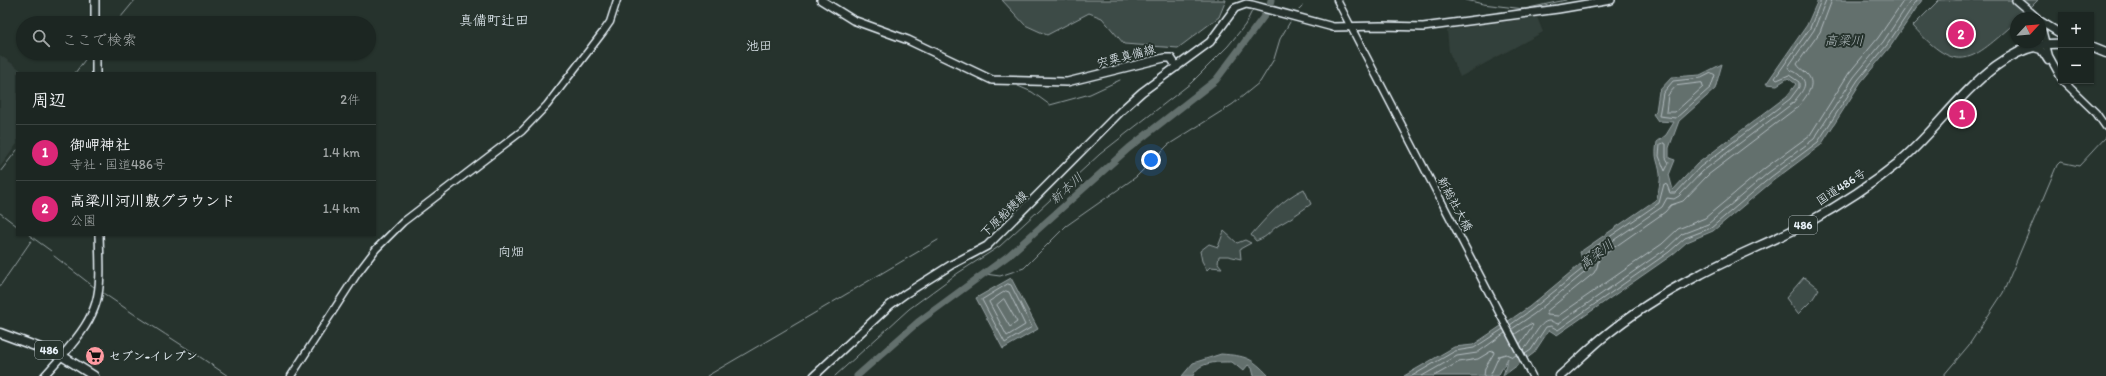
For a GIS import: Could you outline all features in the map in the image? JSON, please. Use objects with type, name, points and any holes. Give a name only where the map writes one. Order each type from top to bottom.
[{"type":"highway","name":"国道486号","points":[[2046,42],[2058,44]]},
{"type":"highway","name":"国道486号","points":[[1560,376],[1601,339],[1660,298],[1728,260],[1810,222],[1897,164],[1920,144],[1988,73],[2001,62],[2026,48]]},
{"type":"highway","points":[[2094,48],[2106,53]]},
{"type":"highway","name":"486","points":[[0,333],[62,356],[94,376]]},
{"type":"main road","points":[[95,0],[95,16]]},
{"type":"main road","name":"宍粟真備線","points":[[822,0],[853,20],[908,40],[992,80],[1067,82],[1164,58],[1171,58],[1177,67]]},
{"type":"main road","points":[[1177,67],[1210,42],[1233,9],[1240,5],[1252,5],[1328,27],[1382,26],[1423,28],[1558,10],[1611,0]]},
{"type":"main road","points":[[2016,0],[2030,12]]},
{"type":"main road","points":[[2046,25],[2058,32]]},
{"type":"main road","points":[[96,60],[96,72]]},
{"type":"main road","name":"下原船穂線","points":[[814,376],[890,305],[904,294],[951,265],[987,246],[1122,110],[1142,92],[1177,67]]},
{"type":"main road","points":[[62,356],[87,325],[96,306],[100,290],[99,236]]},
{"type":"street","points":[[291,376],[357,274],[376,249],[403,222],[508,144],[534,120],[603,32],[610,22],[618,0]]},
{"type":"street","name":"新総社大橋","points":[[1337,0],[1532,376]]},
{"type":"street","points":[[2051,60],[2054,49],[2058,47]]},
{"type":"street","points":[[2019,51],[2022,48]]},
{"type":"street","points":[[2032,48],[2041,50],[2050,66],[2056,71]]},
{"type":"street","points":[[2046,48],[2058,74]]},
{"type":"street","points":[[2066,84],[2096,113],[2106,126]]},
{"type":"street","points":[[44,376],[62,356]]},
{"type":"shaded area","points":[[1002,0],[1226,0],[1219,17],[1178,48],[1124,44],[1102,18],[1089,13],[1047,35],[1025,25]]},
{"type":"shaded area","points":[[1939,0],[2038,0],[2026,12],[2010,12],[2010,27],[1976,54],[1965,58],[1954,57],[1942,52],[1929,42],[1913,26]]},
{"type":"shaded area","points":[[1537,17],[1543,32],[1460,77],[1449,52],[1447,30]]},
{"type":"shaded area","points":[[0,55],[24,72],[16,72],[16,145],[0,167]]},
{"type":"shaded area","points":[[1304,189],[1311,204],[1256,241],[1251,235],[1275,209],[1296,193]]},
{"type":"shaded area","points":[[1224,231],[1237,243],[1245,240],[1251,243],[1240,249],[1241,259],[1228,256],[1219,256],[1218,263],[1222,268],[1210,267],[1207,270],[1202,261],[1200,251],[1209,244],[1218,247]]},
{"type":"shaded area","points":[[1804,277],[1819,289],[1812,300],[1798,314],[1786,298]]},
{"type":"water","name":"高梁川","points":[[1818,0],[1922,0],[1890,47],[1861,82],[1821,145],[1774,180],[1713,231],[1687,242],[1672,255],[1557,335],[1549,330],[1534,353],[1503,376],[1508,358],[1498,376],[1404,376],[1454,347],[1473,345],[1529,307],[1583,262],[1580,252],[1657,199],[1660,177],[1656,156],[1657,142],[1666,135],[1674,122],[1658,121],[1653,114],[1656,111],[1659,91],[1672,77],[1700,75],[1722,64],[1715,89],[1679,121],[1669,148],[1669,158],[1675,160],[1669,175],[1673,190],[1697,164],[1787,96],[1796,84],[1788,78],[1777,85],[1766,84],[1807,25]]},
{"type":"water","points":[[1011,278],[1038,329],[1003,349],[976,298]]},
{"type":"water","points":[[1221,354],[1248,359],[1269,376],[1254,376],[1252,368],[1248,365],[1243,371],[1232,362],[1215,362],[1199,367],[1193,376],[1182,376],[1193,363]]},
{"type":"waterway","points":[[122,16],[135,0]]},
{"type":"waterway","name":"新本川","points":[[857,376],[918,322],[1008,256],[1129,148],[1216,80],[1268,11],[1271,0]]},
{"type":"waterway","points":[[1466,0],[1483,4],[1524,9],[1566,0]]},
{"type":"waterway","points":[[1299,9],[1302,6]]},
{"type":"waterway","points":[[835,376],[909,309],[958,273],[1000,246],[1100,154],[1191,83],[1228,46],[1245,25],[1253,9]]},
{"type":"waterway","points":[[985,274],[1000,276],[1024,268],[1066,226],[1136,177],[1168,145],[1233,104],[1260,82],[1274,59],[1280,39],[1290,22]]},
{"type":"waterway","points":[[76,72],[85,60]]},
{"type":"waterway","points":[[1018,86],[1032,92],[1050,105],[1090,94],[1120,80]]},
{"type":"waterway","points":[[1943,376],[1969,345],[2003,293],[2057,165],[2060,162],[2079,166],[2106,137]]},
{"type":"waterway","points":[[0,172],[16,151]]},
{"type":"waterway","points":[[0,213],[16,225]]},
{"type":"waterway","points":[[30,236],[51,251]]},
{"type":"waterway","points":[[833,302],[938,240]]},
{"type":"waterway","points":[[0,286],[31,241]]},
{"type":"waterway","points":[[54,256],[94,287]]},
{"type":"waterway","points":[[103,293],[228,376]]},
{"type":"waterway","points":[[707,376],[830,304]]},
{"type":"place","name":"高梁川河川敷グラウンド","points":[[1961,34]]},
{"type":"place","name":"御岬神社","points":[[1962,114]]},
{"type":"place","name":"セブン-イレブン","points":[[95,356]]},
{"type":"district","name":"真備町辻田","points":[[494,20]]},
{"type":"district","name":"池田","points":[[759,45]]},
{"type":"district","name":"向畑","points":[[511,251]]}]
